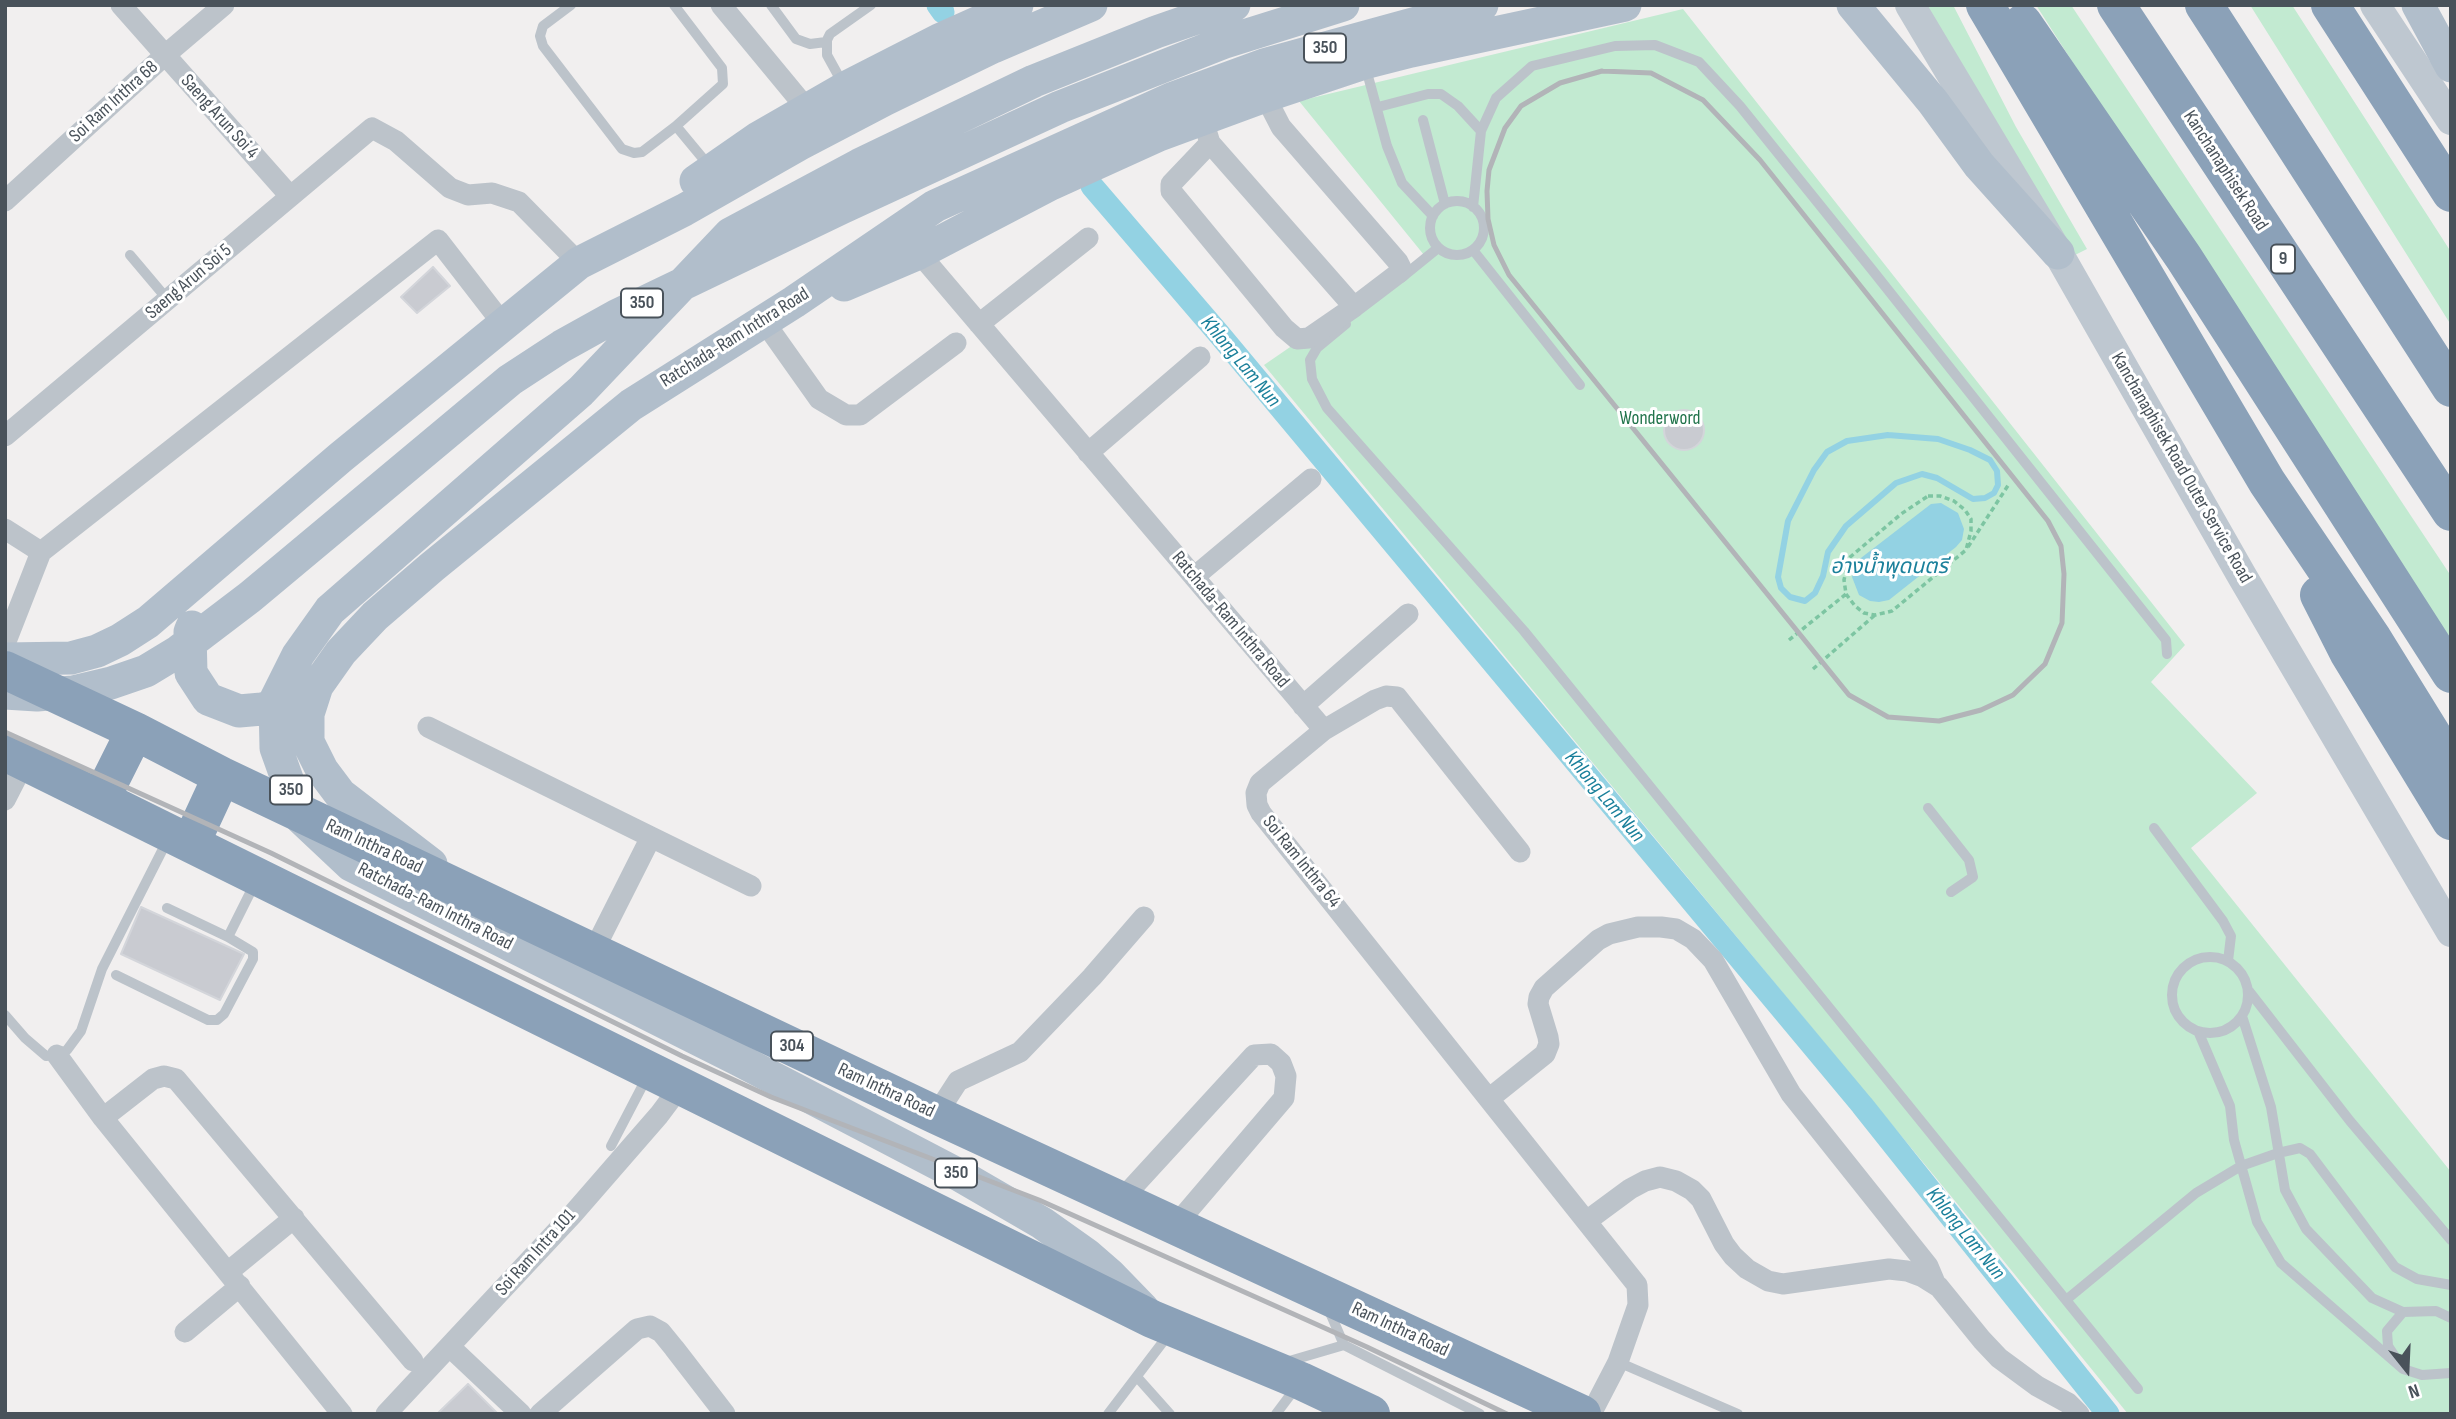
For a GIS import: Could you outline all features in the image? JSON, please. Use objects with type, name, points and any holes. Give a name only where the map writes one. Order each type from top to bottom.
[{"type":"highway","points":[[1985,5],[2267,482],[2374,639],[2451,765]]},
{"type":"highway","points":[[2011,5],[2191,270],[2451,674]]},
{"type":"highway","name":"Kanchanaphisek Road","points":[[2116,5],[2451,512]]},
{"type":"highway","points":[[2204,5],[2451,388]]},
{"type":"highway","points":[[2330,5],[2451,193]]},
{"type":"highway","points":[[2267,482],[2293,543],[2348,653],[2451,821]]},
{"type":"highway","name":"Ram Inthra Road","points":[[5,670],[936,1115],[1582,1414]]},
{"type":"highway","points":[[101,799],[135,731]]},
{"type":"highway","points":[[15,757],[1162,1324],[1284,1374],[1371,1414]]},
{"type":"highway","points":[[181,838],[222,776]]},
{"type":"main road","points":[[5,659],[71,659],[120,640],[148,622],[341,457],[579,262],[711,170],[807,109],[941,39],[1017,5]]},
{"type":"main road","points":[[579,262],[684,210],[824,131],[993,47],[1091,5]]},
{"type":"main road","points":[[1164,18],[1234,5]]},
{"type":"main road","name":"350","points":[[5,693],[37,695],[72,692],[111,683],[146,671],[179,651],[250,597],[510,380],[562,346],[616,316],[1060,107],[1225,42],[1343,5]]},
{"type":"main road","name":"Ratchada-Ram Inthra Road","points":[[465,890],[348,801],[322,769],[308,742],[308,713],[317,686],[341,652],[375,616],[432,566],[631,405],[794,302],[935,206],[1171,99],[1265,65],[1482,5]]},
{"type":"main road","points":[[794,302],[847,284],[919,253],[1051,184],[1159,135],[1207,131],[1265,96],[1411,51],[1625,5]]},
{"type":"main road","points":[[1853,5],[1933,102],[1979,165],[2059,253]]},
{"type":"main road","name":"Kanchanaphisek Road Outer Service Road","points":[[1910,5],[2059,253],[2242,576],[2451,932]]},
{"type":"main road","points":[[2375,5],[2451,120]]},
{"type":"main road","points":[[2418,5],[2449,64]]},
{"type":"main road","name":"Ratchada-Ram Inthra Road","points":[[1162,1324],[1087,1255],[1042,1223],[961,1176],[739,1060],[351,865],[300,818],[276,748],[275,701],[298,655],[330,610],[581,391],[730,234],[771,202],[813,174],[943,102],[1058,49],[1164,18]]},
{"type":"main road","points":[[214,567],[190,632],[191,673],[208,699],[239,710],[262,709],[285,703],[317,686]]},
{"type":"street","name":"Saeng Arun Soi 4","points":[[121,5],[290,196]]},
{"type":"street","name":"Soi Ram Inthra 68","points":[[5,201],[224,5]]},
{"type":"street","points":[[721,5],[807,109]]},
{"type":"street","points":[[1265,96],[1281,127],[1400,265],[1400,272],[1354,307],[1309,338],[1297,338],[1284,328],[1171,191],[1171,184],[1207,131],[1354,307]]},
{"type":"street","name":"Saeng Arun Soi 5","points":[[5,436],[372,128],[396,141],[450,188],[468,195],[492,193],[519,202],[579,262]]},
{"type":"street","points":[[979,324],[1088,238]]},
{"type":"street","points":[[5,644],[41,552],[438,240],[503,324]]},
{"type":"street","name":"Ratchada-Ram Inthra Road","points":[[919,253],[1324,730]]},
{"type":"street","points":[[763,320],[819,399],[846,415],[860,415],[956,344]]},
{"type":"street","points":[[1088,453],[1200,357]]},
{"type":"street","points":[[1194,577],[1311,480]]},
{"type":"street","points":[[5,529],[41,552]]},
{"type":"street","points":[[1303,705],[1408,614]]},
{"type":"street","name":"Soi Ram Inthra 64","points":[[1520,852],[1396,697],[1386,696],[1375,700],[1324,730],[1260,783],[1256,793],[1261,813],[1588,1220],[1637,1285],[1638,1305],[1618,1362],[1591,1414]]},
{"type":"street","points":[[428,727],[751,886]]},
{"type":"street","points":[[5,800],[15,757]]},
{"type":"street","points":[[593,951],[651,837]]},
{"type":"street","points":[[936,1115],[958,1081],[1020,1052],[1092,977],[1144,917]]},
{"type":"street","points":[[1490,1098],[1545,1054],[1549,1044],[1538,1004],[1544,988],[1598,940],[1609,934],[1637,927],[1676,929],[1693,939],[1713,960],[1791,1094],[1928,1266],[1936,1285]]},
{"type":"street","points":[[1120,1201],[1254,1055],[1271,1054],[1281,1063],[1286,1076],[1284,1098],[1174,1227]]},
{"type":"street","points":[[57,1055],[103,1118],[342,1414]]},
{"type":"street","points":[[103,1118],[153,1079],[164,1076],[176,1079],[413,1361]]},
{"type":"street","name":"Soi Ram Intra 101","points":[[386,1414],[572,1214],[659,1115],[665,1079]]},
{"type":"street","points":[[1588,1220],[1630,1189],[1644,1181],[1660,1177],[1692,1189],[1702,1199],[1724,1244],[1733,1256],[1747,1269],[1769,1281],[1783,1284],[1888,1269],[1907,1270],[1936,1285],[1999,1358],[2068,1403],[2079,1414]]},
{"type":"street","points":[[185,1332],[294,1218]]},
{"type":"street","points":[[540,1414],[636,1329],[650,1326],[661,1332],[725,1414]]},
{"type":"street","points":[[450,1347],[521,1414]]},
{"type":"lane","points":[[571,5],[543,26],[540,36],[543,46],[622,149],[632,153],[642,152],[677,125],[720,88],[724,79],[722,68],[674,5]]},
{"type":"lane","points":[[771,5],[796,38],[810,44],[826,42]]},
{"type":"lane","points":[[845,88],[827,55],[826,42],[830,34],[871,5]]},
{"type":"lane","points":[[1473,207],[1481,131],[1496,98],[1532,66],[1615,46],[1655,46],[1699,62],[1740,106],[2166,640],[2166,654]]},
{"type":"lane","points":[[1364,64],[1387,146],[1402,183],[1433,216]]},
{"type":"lane","points":[[1378,107],[1428,94],[1441,94],[1458,106],[1481,131]]},
{"type":"lane","points":[[1423,120],[1445,204]]},
{"type":"lane","points":[[677,125],[711,170]]},
{"type":"lane","points":[[1462,202],[1473,207],[1482,217],[1484,225],[1479,243],[1473,250],[1455,255],[1438,248],[1432,241],[1430,232],[1433,216],[1445,204],[1462,202]]},
{"type":"lane","points":[[1438,248],[1317,348],[1310,360],[1312,379],[1327,408],[1524,631],[2138,1389]]},
{"type":"lane","points":[[1473,250],[1580,385]]},
{"type":"lane","points":[[130,255],[168,300]]},
{"type":"lane","points":[[1927,808],[1969,860],[1973,877],[1951,892]]},
{"type":"lane","points":[[2154,828],[2224,921],[2231,936],[2228,961]]},
{"type":"lane","points":[[5,1015],[25,1038],[46,1056],[67,1050],[82,1031],[102,969],[181,838]]},
{"type":"lane","points":[[228,937],[258,877]]},
{"type":"lane","points":[[116,975],[208,1020],[216,1020],[224,1014],[253,959],[253,952],[167,908]]},
{"type":"lane","points":[[2203,957],[2228,961],[2238,968],[2246,979],[2248,1005],[2234,1025],[2222,1031],[2198,1031],[2178,1016],[2173,1005],[2175,980],[2182,970],[2203,957]]},
{"type":"lane","points":[[2249,992],[2350,1121],[2451,1240]]},
{"type":"lane","points":[[2242,1016],[2271,1107],[2285,1190],[2306,1229],[2372,1298],[2403,1312],[2436,1311],[2451,1318]]},
{"type":"lane","points":[[2198,1031],[2230,1106],[2234,1140],[2257,1222],[2281,1263],[2403,1369],[2422,1375],[2451,1373]]},
{"type":"lane","points":[[611,1146],[665,1079]]},
{"type":"lane","points":[[2066,1300],[2196,1193],[2241,1166],[2300,1148],[2311,1154],[2395,1267],[2417,1279],[2451,1285]]},
{"type":"lane","points":[[1322,1294],[1343,1345],[1480,1414]]},
{"type":"lane","points":[[2403,1312],[2387,1331],[2388,1346],[2403,1369]]},
{"type":"lane","points":[[1108,1414],[1137,1377],[1162,1324]]},
{"type":"lane","points":[[1276,1414],[1284,1374],[1343,1345]]},
{"type":"lane","points":[[1618,1362],[1738,1414]]},
{"type":"lane","points":[[1137,1377],[1170,1414]]},
{"type":"path","points":[[1813,669],[1874,615],[1892,611],[1966,550],[2009,484]]},
{"type":"path","points":[[1874,615],[1854,607],[1846,594],[1843,580],[1849,558],[1901,514],[1928,496],[1940,496],[1954,501],[1971,519],[1966,550]]},
{"type":"path","points":[[1789,640],[1846,594]]},
{"type":"green space","points":[[1925,5],[1953,5],[2016,127],[2087,249],[2071,257]]},
{"type":"green space","points":[[2036,5],[2071,5],[2451,576],[2451,654]]},
{"type":"green space","points":[[2250,5],[2292,5],[2451,252],[2451,325]]},
{"type":"green space","name":"Wonderword","points":[[1683,9],[2185,645],[2151,682],[2257,793],[2191,848],[2451,1172],[2451,1414],[2128,1414],[1264,365],[1424,255],[1299,101]]},
{"type":"water","name":"อ่างน้ำพุดนตรี","points":[[1941,503],[1958,513],[1964,529],[1962,540],[1956,547],[1889,600],[1870,601],[1859,595],[1852,577],[1857,561],[1931,504]]},
{"type":"building","points":[[433,267],[450,286],[417,313],[401,297]]},
{"type":"building","points":[[1684,410],[1698,416],[1704,430],[1698,444],[1684,450],[1670,444],[1664,430],[1670,416]]},
{"type":"building","points":[[141,907],[244,954],[220,1000],[121,954]]},
{"type":"building","points":[[468,1384],[498,1414],[437,1414]]},
{"type":"waterway","name":"Khlong Lam Nun","points":[[938,5],[943,12]]},
{"type":"waterway","name":"Khlong Lam Nun","points":[[1092,186],[1219,334],[1862,1105],[2108,1414]]},
{"type":"waterway","points":[[1888,435],[1938,439],[1970,450],[1990,460],[1997,471],[1998,485],[1994,493],[1985,498],[1973,499],[1937,478],[1922,474],[1896,483],[1846,526],[1828,552],[1823,576],[1815,593],[1805,601],[1790,597],[1781,588],[1778,577],[1788,521],[1814,470],[1827,452],[1847,441],[1888,435]]},
{"type":"railway","points":[[1602,71],[1651,73],[1703,100],[1760,160],[2048,521],[2061,546],[2064,574],[2062,623],[2045,664],[2013,695],[1981,710],[1939,721],[1888,717],[1849,695],[1509,275],[1494,245],[1488,219],[1487,191],[1489,170],[1505,128],[1521,106],[1560,83],[1602,71]]},
{"type":"railway","points":[[5,732],[271,853],[682,1056],[771,1097],[1039,1200],[1367,1347],[1507,1414]]}]
